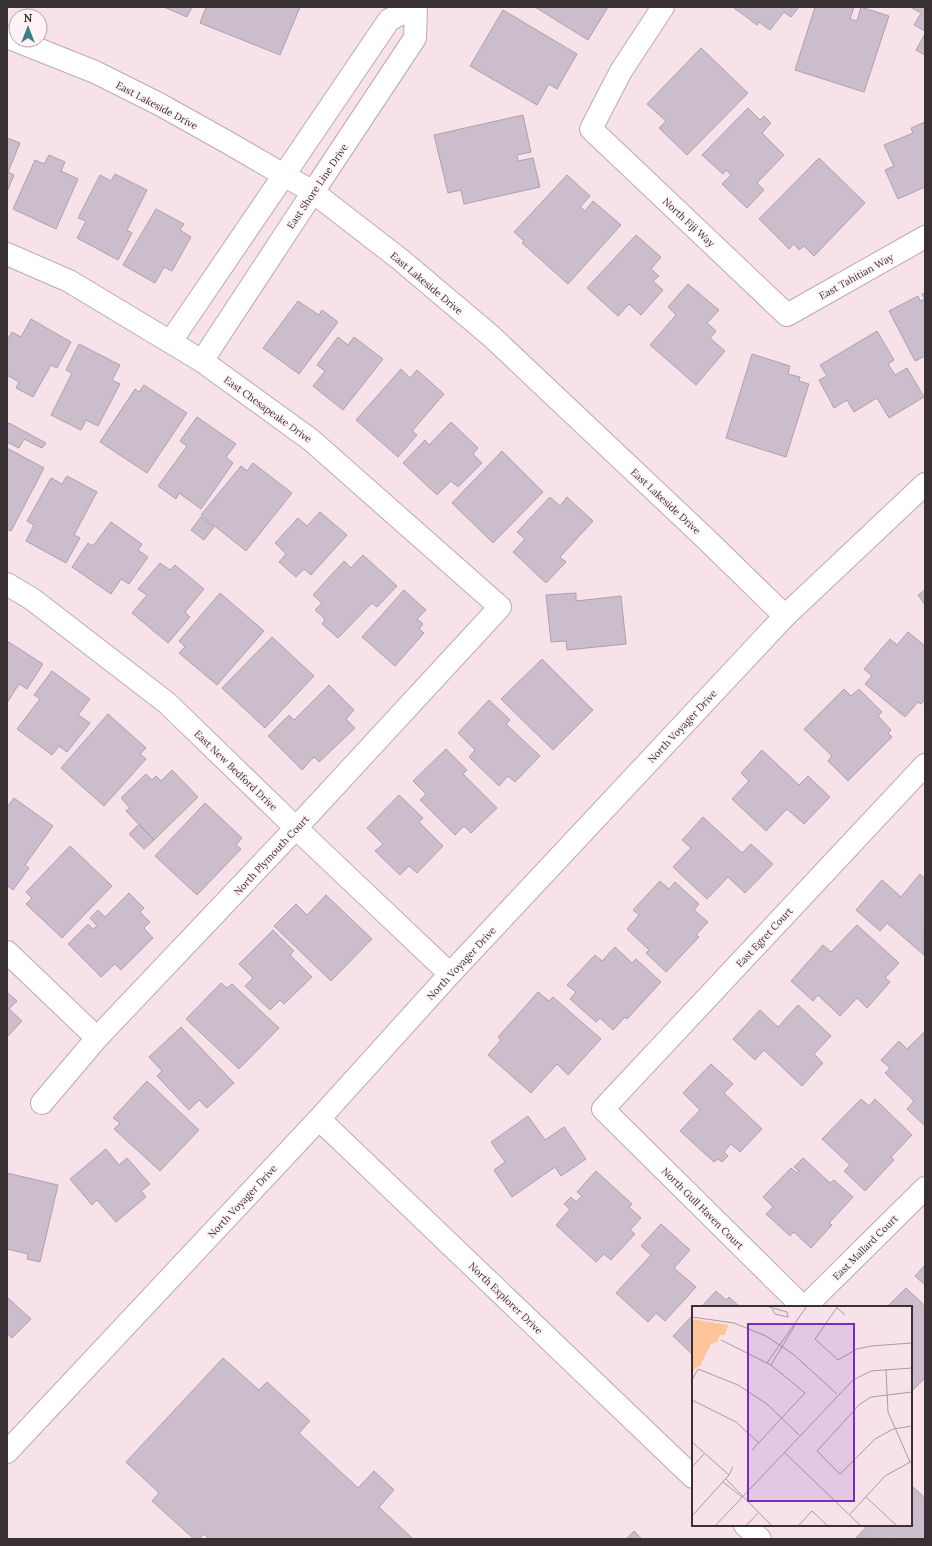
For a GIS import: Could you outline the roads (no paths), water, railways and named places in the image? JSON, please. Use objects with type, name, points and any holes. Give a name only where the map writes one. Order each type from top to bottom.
[{"type":"street","name":"East Shore Line Drive","points":[[171,341],[389,20],[415,7],[415,38],[312,192],[202,361]]},
{"type":"street","name":"North Fiji Way","points":[[663,7],[621,71],[591,129],[787,315]]},
{"type":"street","name":"East Lakeside Drive","points":[[7,37],[95,72],[159,104],[312,192],[401,260],[490,336],[705,538],[785,616]]},
{"type":"street","name":"East Tahitian Way","points":[[787,315],[925,238]]},
{"type":"street","name":"East Chesapeake Drive","points":[[7,254],[69,282],[171,341],[202,361],[312,440],[500,607]]},
{"type":"street","name":"North Voyager Drive","points":[[7,1452],[319,1119],[450,974],[785,616],[925,484]]},
{"type":"street","name":"East New Bedford Drive","points":[[7,584],[32,599],[167,703],[450,974]]},
{"type":"street","name":"North Plymouth Court","points":[[42,1103],[97,1038],[296,828],[500,607]]},
{"type":"street","name":"East Egret Court","points":[[603,1109],[925,765]]},
{"type":"street","points":[[7,952],[97,1038]]},
{"type":"street","name":"North Gull Haven Court","points":[[603,1109],[803,1306]]},
{"type":"street","name":"North Explorer Drive","points":[[319,1119],[692,1476]]},
{"type":"street","name":"East Mallard Court","points":[[805,1306],[925,1188]]},
{"type":"street","points":[[746,1526],[760,1539]]}]
